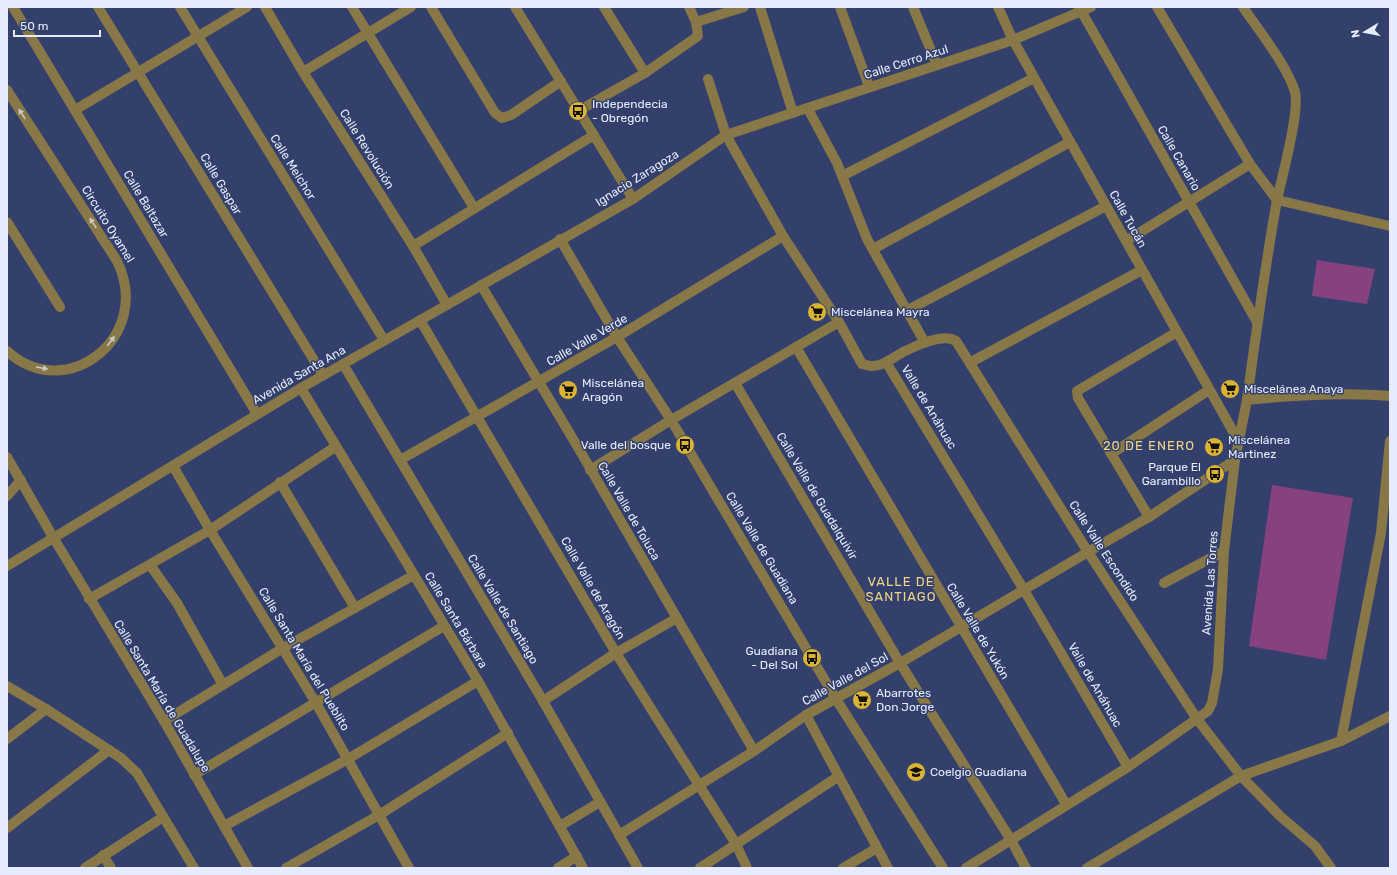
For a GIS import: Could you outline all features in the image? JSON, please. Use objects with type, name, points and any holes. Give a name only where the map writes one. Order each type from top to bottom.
[{"type":"street","name":"Calle Baltazar","points":[[13,7],[256,414]]},
{"type":"street","name":"Calle Gaspar","points":[[98,7],[323,375]]},
{"type":"street","name":"Calle Melchor","points":[[180,7],[384,340]]},
{"type":"street","points":[[75,110],[247,7]]},
{"type":"street","points":[[352,7],[474,208]]},
{"type":"street","points":[[303,72],[411,7]]},
{"type":"street","points":[[431,7],[495,113],[502,118],[511,115],[561,81]]},
{"type":"street","points":[[515,7],[633,199]]},
{"type":"street","points":[[604,7],[645,73]]},
{"type":"street","points":[[578,111],[645,73],[698,36],[696,22],[689,7]]},
{"type":"street","points":[[696,22],[744,7]]},
{"type":"street","points":[[760,7],[794,113]]},
{"type":"street","points":[[840,7],[870,86]]},
{"type":"street","points":[[913,7],[937,65]]},
{"type":"street","name":"Calle Tucán","points":[[998,7],[1013,40],[1034,78],[1239,442]]},
{"type":"street","name":"Calle Cerro Azul","points":[[726,135],[808,109],[870,86],[1013,40],[1080,10],[1091,7]]},
{"type":"street","points":[[1157,7],[1250,164],[1277,200],[1390,226]]},
{"type":"street","name":"Avenida Las Torres","points":[[966,868],[1066,804],[1128,767],[1208,711],[1212,704],[1218,669],[1224,551],[1236,460],[1247,400],[1257,322],[1277,200],[1295,113],[1295,94],[1287,74],[1244,7]]},
{"type":"street","name":"Calle Revolución","points":[[267,8],[303,72],[413,246],[447,305]]},
{"type":"street","name":"Calle Canario","points":[[1080,10],[1257,322]]},
{"type":"street","points":[[842,176],[1034,78]]},
{"type":"street","name":"Valle de Anáhuac","points":[[708,79],[726,135],[783,236],[839,322],[862,364],[871,366],[886,362],[1024,590],[1128,767]]},
{"type":"street","name":"Circuito Oyamel","points":[[7,90],[117,260],[124,278],[127,296],[123,321],[111,342],[102,352],[81,364],[57,369],[45,368],[21,361],[7,351]]},
{"type":"street","points":[[808,109],[842,176],[873,249],[925,343],[886,362]]},
{"type":"street","points":[[413,246],[594,135]]},
{"type":"street","name":"Ignacio Zaragoza","points":[[560,239],[633,199],[726,135]]},
{"type":"street","points":[[873,249],[1070,142]]},
{"type":"street","points":[[1126,242],[1250,164]]},
{"type":"street","points":[[908,310],[1106,206]]},
{"type":"street","points":[[7,222],[60,307]]},
{"type":"street","name":"Calle Valle Verde","points":[[400,460],[617,337],[783,236]]},
{"type":"street","name":"Avenida Santa Ana","points":[[7,566],[256,414],[560,239]]},
{"type":"street","name":"Calle Valle de Guadiana","points":[[560,239],[617,337],[670,420],[836,699],[943,868]]},
{"type":"street","points":[[971,362],[1142,270]]},
{"type":"street","name":"Calle Valle de Toluca","points":[[481,285],[754,751]]},
{"type":"street","name":"Calle Valle de Aragón","points":[[420,320],[616,654],[697,785],[736,844],[748,868]]},
{"type":"street","points":[[590,470],[670,420],[839,322]]},
{"type":"street","points":[[1149,517],[1078,398],[1077,392],[1177,332]]},
{"type":"street","name":"Calle Valle Escondido","points":[[925,343],[951,338],[956,341],[971,362],[1088,552],[1197,719],[1241,776],[1280,816],[1316,846],[1329,867]]},
{"type":"street","name":"Calle Valle de Yukón","points":[[796,347],[1066,804]]},
{"type":"street","name":"Calle Valle de Santiago","points":[[343,364],[542,701],[638,868]]},
{"type":"street","name":"Calle Valle de Guadalquivir","points":[[735,383],[900,663],[1011,840],[1026,868]]},
{"type":"street","name":"Calle Santa Bárbara","points":[[301,388],[335,447],[478,681],[583,868]]},
{"type":"street","points":[[1111,454],[1209,390]]},
{"type":"street","points":[[1247,400],[1283,396],[1352,393],[1390,396]]},
{"type":"street","points":[[1341,741],[1380,532],[1390,441]]},
{"type":"street","points":[[89,599],[210,530],[280,482],[335,447]]},
{"type":"street","name":"Calle Santa María de Guadalupe","points":[[7,457],[89,599],[164,721],[248,868]]},
{"type":"street","name":"Calle Valle del Sol","points":[[619,834],[754,751],[806,716],[961,628],[1149,517],[1236,460]]},
{"type":"street","name":"Calle Santa María del Pueblito","points":[[173,466],[210,530],[316,703],[409,868]]},
{"type":"street","points":[[7,496],[21,480]]},
{"type":"street","points":[[280,482],[354,608]]},
{"type":"street","points":[[1164,583],[1224,551]]},
{"type":"street","points":[[150,565],[177,603],[223,685]]},
{"type":"street","points":[[164,721],[283,648],[414,575]]},
{"type":"street","points":[[542,701],[616,654],[677,618]]},
{"type":"street","points":[[194,775],[444,626]]},
{"type":"street","points":[[224,826],[348,759],[478,681]]},
{"type":"street","points":[[7,686],[46,709],[109,750],[137,773],[194,868]]},
{"type":"street","points":[[7,739],[46,709]]},
{"type":"street","points":[[806,716],[888,868]]},
{"type":"street","points":[[1087,868],[1241,776],[1341,741],[1390,716]]},
{"type":"street","points":[[286,868],[378,815],[508,733]]},
{"type":"street","points":[[7,828],[109,750]]},
{"type":"street","points":[[700,868],[839,776]]},
{"type":"street","points":[[560,826],[600,802]]},
{"type":"street","points":[[85,868],[162,816]]},
{"type":"street","points":[[843,868],[877,848]]},
{"type":"street","points":[[103,855],[111,868]]},
{"type":"street","points":[[558,868],[576,856]]},
{"type":"shaded area","points":[[1317,260],[1375,269],[1367,304],[1312,296]]},
{"type":"shaded area","points":[[1272,485],[1353,498],[1326,660],[1249,646]]},
{"type":"place","name":"Independecia - Obregón","points":[[578,111]]},
{"type":"place","name":"Miscelánea Mayra","points":[[817,312]]},
{"type":"place","name":"Miscelánea Anaya","points":[[1230,389]]},
{"type":"place","name":"Miscelánea Aragón","points":[[568,390]]},
{"type":"place","name":"Valle del bosque","points":[[685,445]]},
{"type":"place","name":"Miscelánea Martinez","points":[[1214,447]]},
{"type":"place","name":"Parque El Garambillo","points":[[1215,474]]},
{"type":"place","name":"Guadiana - Del Sol","points":[[812,658]]},
{"type":"place","name":"Abarrotes Don Jorge","points":[[862,700]]},
{"type":"place","name":"Coelgio Guadiana","points":[[916,772]]},
{"type":"district","name":"20 DE ENERO","points":[[1149,445]]},
{"type":"district","name":"VALLE DE SANTIAGO","points":[[901,588]]}]
